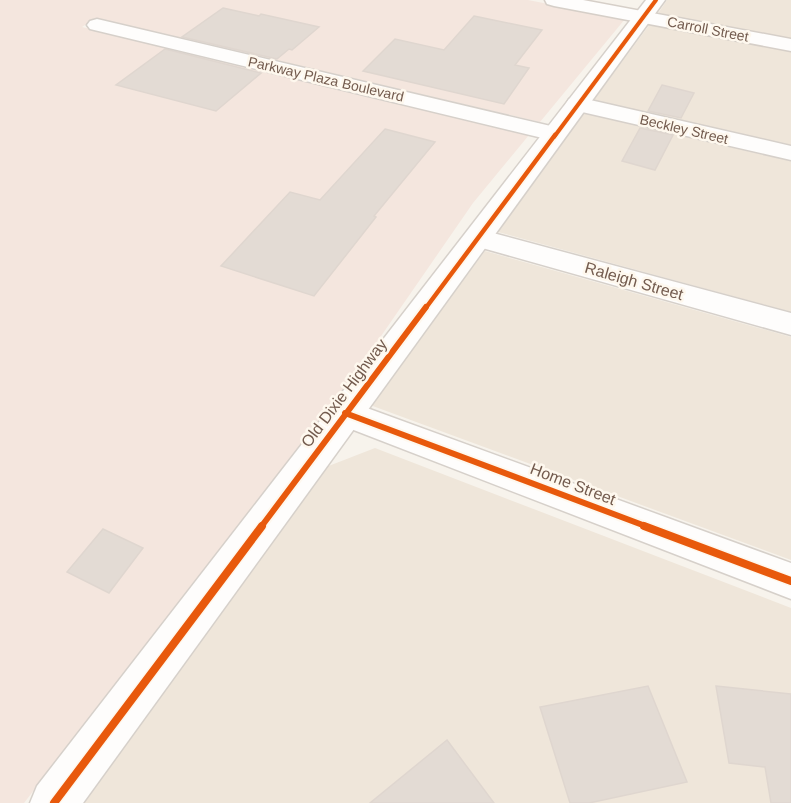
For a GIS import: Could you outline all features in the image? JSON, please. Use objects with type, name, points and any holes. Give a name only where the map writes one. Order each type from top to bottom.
[{"type":"street","name":"Carroll Street","points":[[554,0],[791,45]]},
{"type":"street","name":"Old Dixie Highway","points":[[54,803],[656,0]]},
{"type":"street","name":"Parkway Plaza Boulevard","points":[[97,25],[555,134]]},
{"type":"street","name":"Beckley Street","points":[[577,104],[791,153]]},
{"type":"street","name":"Raleigh Street","points":[[478,237],[791,324]]},
{"type":"street","name":"Home Street","points":[[345,413],[791,581]]},
{"type":"shaded area","points":[[0,0],[528,0],[625,19],[540,122],[96,18],[82,27],[529,135],[473,203],[350,381],[24,803],[0,803]]},
{"type":"shaded area","points":[[667,0],[791,0],[791,40],[657,15]]},
{"type":"shaded area","points":[[650,24],[791,50],[791,146],[593,101]]},
{"type":"shaded area","points":[[584,113],[791,161],[791,312],[498,232]]},
{"type":"shaded area","points":[[485,251],[791,337],[791,560],[370,405]]},
{"type":"shaded area","points":[[375,448],[791,608],[791,803],[83,803],[326,467]]},
{"type":"building","points":[[223,8],[319,27],[292,50],[289,49],[277,59],[182,37]]},
{"type":"building","points":[[474,16],[542,30],[515,65],[529,68],[504,104],[363,71],[395,39],[444,50]]},
{"type":"building","points":[[165,49],[261,73],[216,111],[116,85]]},
{"type":"building","points":[[662,85],[694,93],[681,118],[648,111]]},
{"type":"building","points":[[640,128],[673,135],[655,170],[622,161]]},
{"type":"building","points":[[385,129],[435,142],[374,216],[376,217],[314,296],[221,266],[290,192],[320,200]]},
{"type":"building","points":[[103,529],[143,548],[109,593],[67,572]]},
{"type":"building","points":[[648,686],[687,782],[589,803],[570,803],[540,707]]},
{"type":"building","points":[[716,686],[791,694],[791,803],[771,803],[765,767],[729,763]]},
{"type":"building","points":[[447,740],[494,803],[370,803]]},
{"type":"cycle path","points":[[54,803],[656,0]]},
{"type":"cycle path","points":[[345,413],[791,581]]}]
